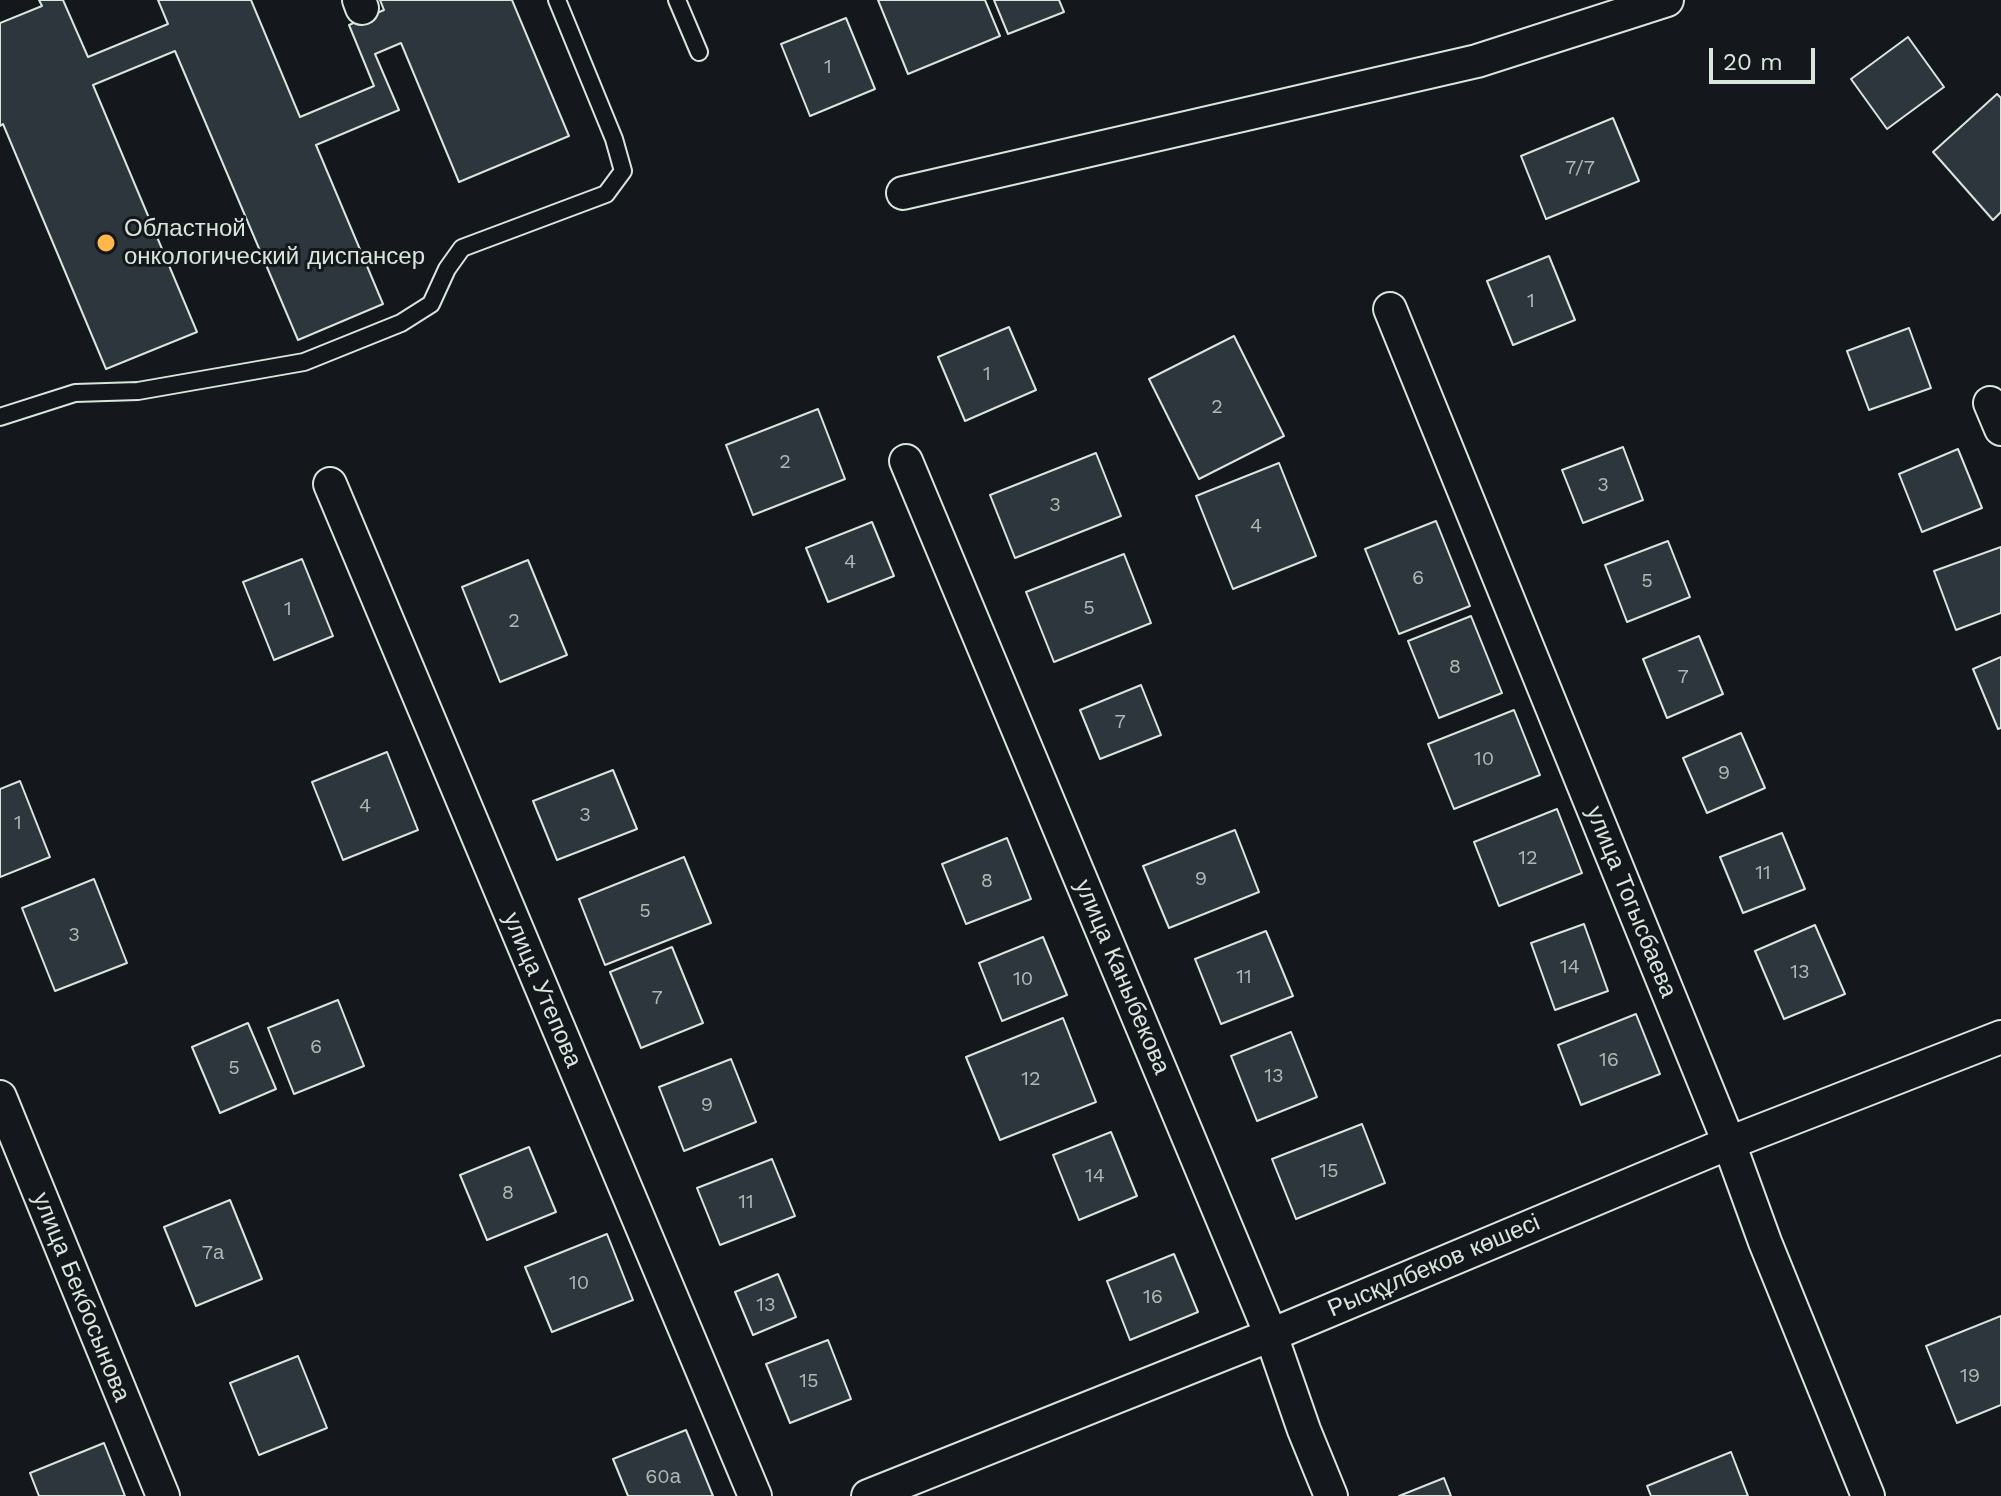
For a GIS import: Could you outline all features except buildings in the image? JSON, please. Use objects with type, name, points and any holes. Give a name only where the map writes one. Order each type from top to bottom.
[{"type":"street","points":[[903,193],[1477,61],[1667,0]]},
{"type":"street","name":"улица Тогысбаева","points":[[1390,309],[1729,1143],[1765,1242],[1868,1496]]},
{"type":"street","name":"улица Каныбекова","points":[[906,461],[1271,1335],[1331,1496]]},
{"type":"street","name":"улица Утепова","points":[[330,484],[755,1496]]},
{"type":"street","name":"Рысқұлбеков көшесі","points":[[868,1496],[1271,1335],[1729,1143],[2001,1037]]},
{"type":"street","name":"улица Бекбосынова","points":[[0,1097],[163,1496]]},
{"type":"lane","points":[[0,417],[75,393],[138,391],[304,362],[401,323],[431,304],[447,269],[462,248],[606,194],[623,171],[614,139],[557,0]]},
{"type":"lane","points":[[677,0],[699,52]]},
{"type":"place","name":"Областной онкологический диспансер","points":[[106,243]]}]
